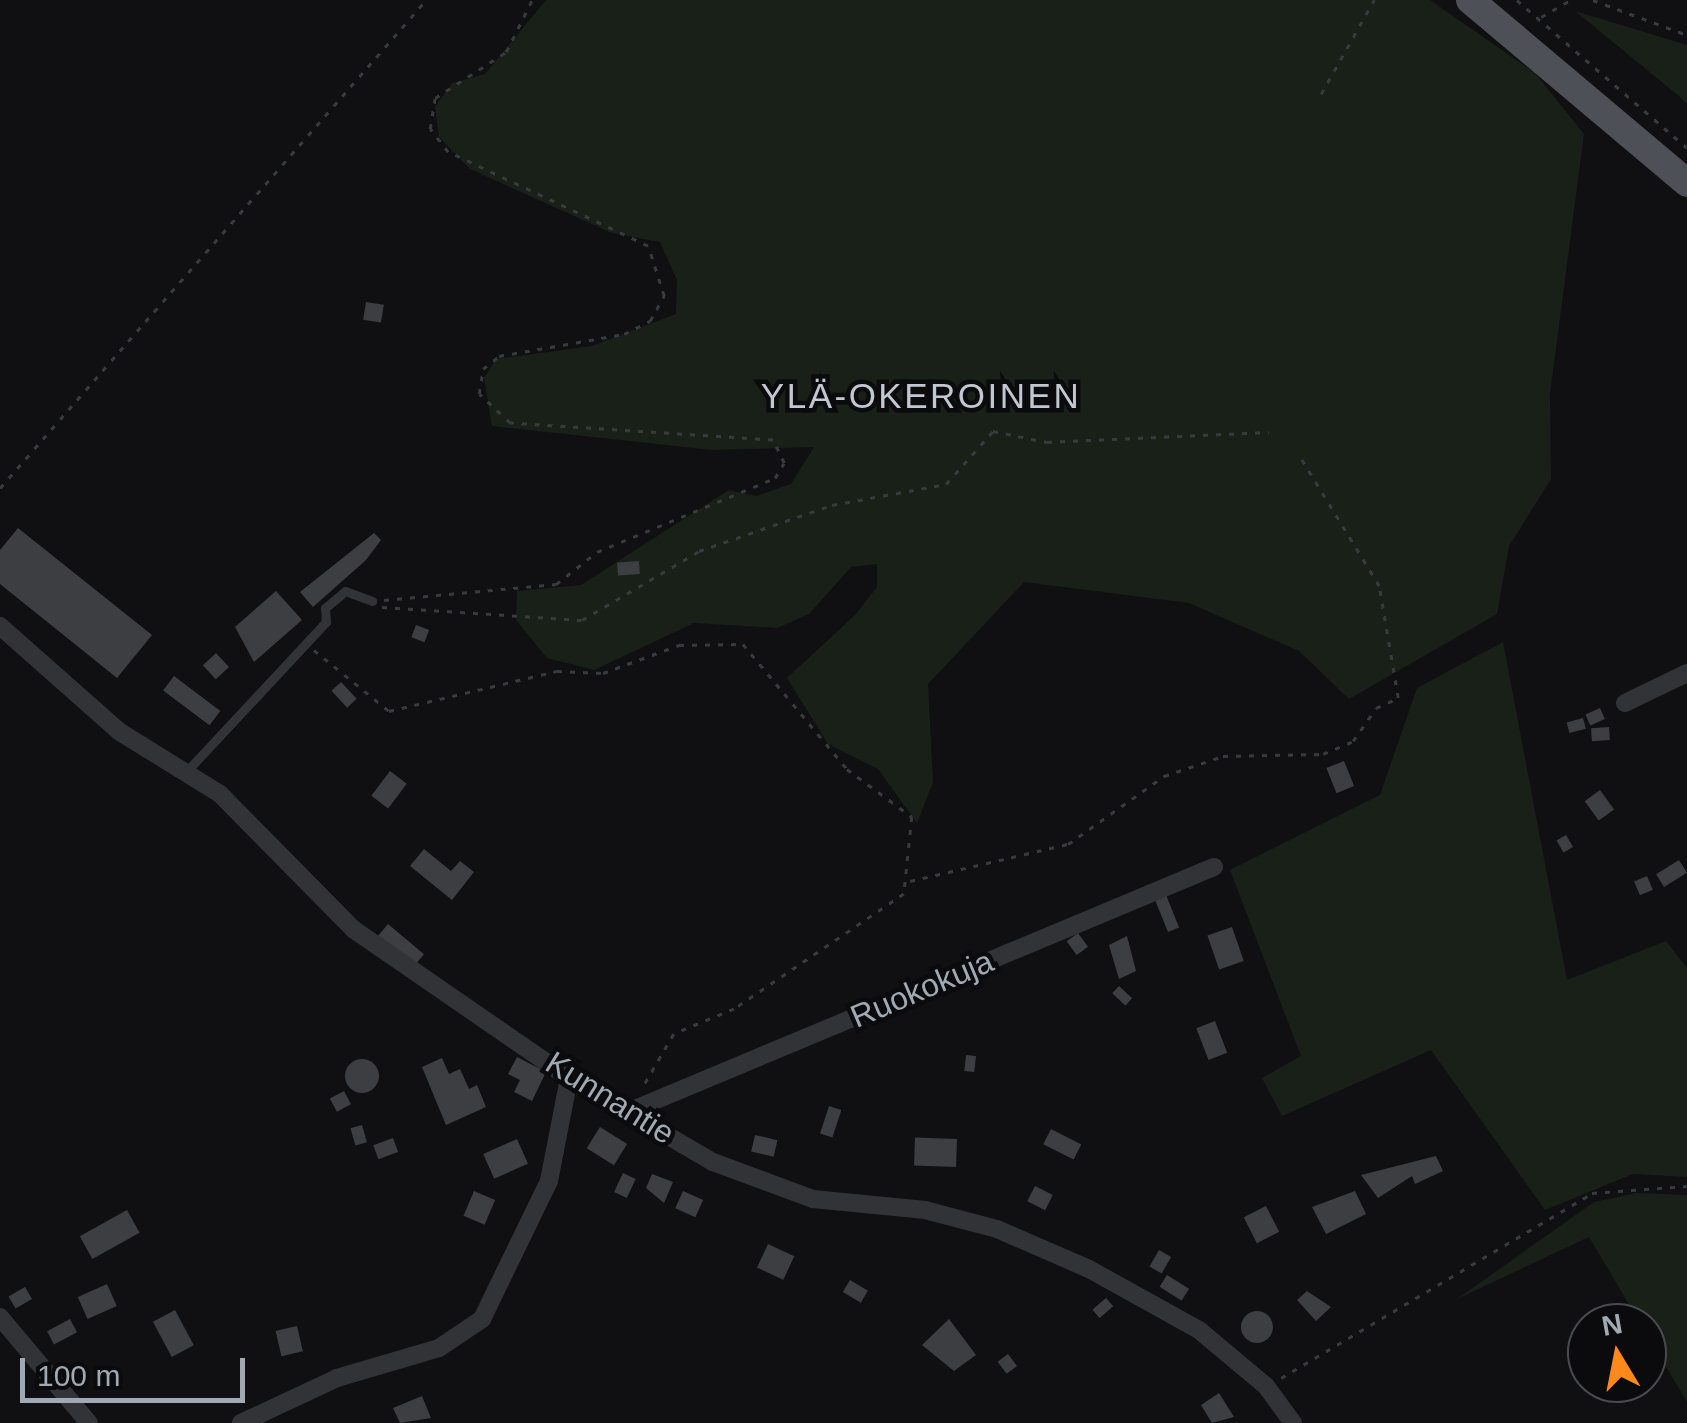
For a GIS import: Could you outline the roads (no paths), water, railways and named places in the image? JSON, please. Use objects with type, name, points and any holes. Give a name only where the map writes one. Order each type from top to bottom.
[{"type":"main road","points":[[1470,0],[1687,183]]},
{"type":"street","name":"Kunnantie","points":[[0,626],[120,732],[220,794],[353,929],[569,1078],[713,1162],[813,1199],[925,1210],[997,1230],[1199,1330],[1266,1386],[1293,1423]]},
{"type":"street","points":[[1625,704],[1687,673]]},
{"type":"street","name":"Ruokokuja","points":[[630,1111],[1214,866]]},
{"type":"street","points":[[241,1423],[337,1378],[438,1348],[482,1320],[549,1181],[569,1078]]},
{"type":"street","points":[[0,1316],[89,1423]]},
{"type":"lane","points":[[185,772],[306,642],[346,591],[372,601]]},
{"type":"district","name":"YLÄ-OKEROINEN","points":[[921,396]]}]
